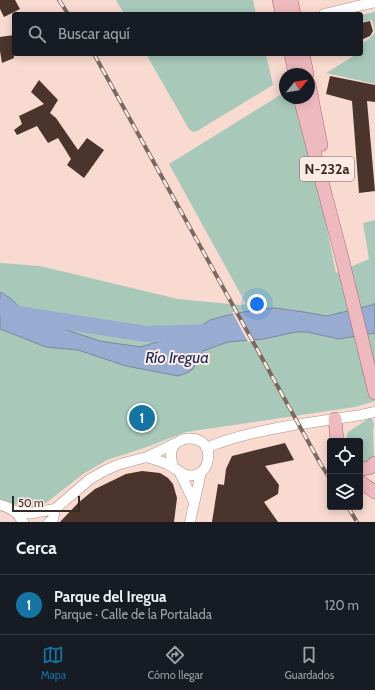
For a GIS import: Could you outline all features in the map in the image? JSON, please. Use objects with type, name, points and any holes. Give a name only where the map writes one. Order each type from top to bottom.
[{"type":"main road","points":[[279,0],[282,12]]},
{"type":"main road","points":[[291,0],[294,12]]},
{"type":"main road","points":[[290,56],[294,68]]},
{"type":"main road","points":[[303,56],[306,68]]},
{"type":"main road","name":"N-232a","points":[[302,104],[341,254],[375,393]]},
{"type":"main road","name":"N-232a","points":[[313,104],[338,225],[341,254]]},
{"type":"main road","points":[[335,419],[337,438]]},
{"type":"main road","points":[[363,469],[369,468],[375,463]]},
{"type":"main road","points":[[363,484],[375,492]]},
{"type":"street","points":[[332,12],[375,2]]},
{"type":"street","points":[[206,448],[236,437],[273,428],[375,412]]},
{"type":"street","points":[[14,511],[33,513],[55,509],[90,479],[106,470],[120,464],[146,457],[185,438],[199,440],[208,451],[209,459],[201,472],[195,475],[187,476],[166,463],[146,457]]},
{"type":"street","points":[[178,442],[171,454],[171,461],[194,502]]},
{"type":"street","points":[[190,522],[201,472]]},
{"type":"street","points":[[0,505],[6,506],[14,511],[23,522]]},
{"type":"street","points":[[49,522],[52,519],[55,509]]},
{"type":"green space","points":[[116,0],[253,0],[256,12],[123,12]]},
{"type":"green space","points":[[375,12],[375,32],[372,20],[363,22],[363,15]]},
{"type":"green space","points":[[375,32],[375,84],[326,73],[354,56],[363,56],[363,43],[369,39]]},
{"type":"green space","points":[[147,56],[266,56],[273,85],[197,131],[193,132],[189,129]]},
{"type":"green space","points":[[279,96],[279,104],[301,104],[336,273],[369,259],[363,223],[375,220],[375,303],[327,316],[275,308],[224,316],[210,320],[182,338],[164,340],[140,347],[100,341],[37,320],[24,312],[10,298],[0,292],[0,263],[40,266],[178,299],[241,305],[246,304],[169,164]]},
{"type":"green space","points":[[0,329],[46,347],[78,350],[126,366],[170,375],[181,375],[190,371],[203,351],[228,342],[264,339],[296,332],[307,332],[339,339],[375,333],[375,401],[355,407],[186,432],[107,460],[83,474],[46,503],[33,507],[13,504],[0,499]]},
{"type":"green space","points":[[371,417],[374,424],[374,456],[367,463],[363,464],[363,438],[346,438],[348,432]]},
{"type":"water","name":"Río Iregua","points":[[0,292],[10,298],[25,312],[37,320],[100,341],[140,347],[164,340],[182,338],[210,320],[259,309],[275,308],[327,316],[375,303],[375,333],[339,339],[307,332],[296,332],[264,339],[228,342],[203,351],[193,369],[178,376],[126,366],[78,350],[46,347],[0,329]]},
{"type":"pier","points":[[238,311],[255,341],[248,342],[232,312]]},
{"type":"building","points":[[0,0],[15,0],[20,9],[4,17],[0,9]]},
{"type":"building","points":[[370,21],[373,31],[370,36],[363,39],[363,23]]},
{"type":"building","points":[[12,35],[12,56],[14,56],[14,58],[2,63],[0,51],[0,37]]},
{"type":"building","points":[[330,76],[375,85],[375,102],[367,101],[375,191],[359,193],[352,101],[326,94]]},
{"type":"building","points":[[39,80],[58,100],[50,113],[56,118],[78,150],[87,138],[104,150],[84,178],[67,165],[71,159],[58,138],[48,143],[37,126],[17,135],[14,130],[22,124],[19,116],[44,104],[31,92]]},
{"type":"building","points":[[285,443],[294,460],[265,466],[279,485],[278,494],[264,502],[278,522],[212,522],[218,484],[224,485],[226,469],[232,456]]},
{"type":"building","points":[[142,471],[160,473],[168,478],[173,484],[177,498],[174,522],[60,522],[78,503],[95,489],[126,474]]},
{"type":"waterway","name":"Río Iregua","points":[[0,307],[18,314],[146,334],[212,332]]},
{"type":"railway","points":[[59,0],[67,12]]},
{"type":"railway","points":[[95,56],[327,474]]},
{"type":"railway","points":[[350,510],[357,522]]},
{"type":"place","name":"Parque del Iregua","points":[[142,418]]}]
